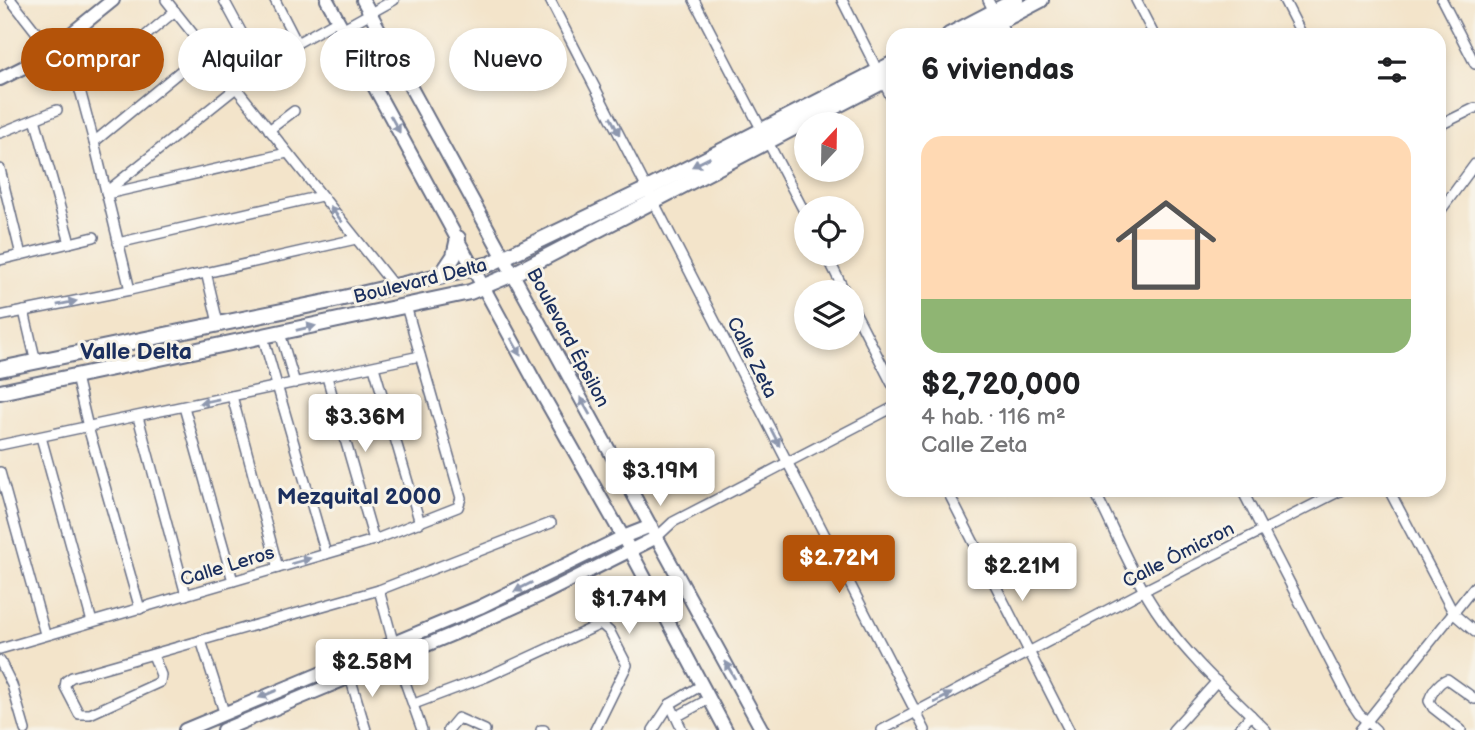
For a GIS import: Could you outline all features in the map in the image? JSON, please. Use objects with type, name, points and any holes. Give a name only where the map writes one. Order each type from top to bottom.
[{"type":"main road","points":[[983,28],[1016,0]]},
{"type":"main road","points":[[968,28],[1041,0]]},
{"type":"main road","name":"Boulevard Delta","points":[[0,392],[263,337],[483,287],[513,274],[650,195],[885,77]]},
{"type":"main road","name":"Boulevard Delta","points":[[0,369],[474,270],[650,195]]},
{"type":"main road","points":[[440,277],[454,256],[458,238]]},
{"type":"main road","points":[[263,337],[267,323],[305,312],[326,302]]},
{"type":"street","points":[[10,0],[33,28]]},
{"type":"street","points":[[75,28],[97,5],[113,0]]},
{"type":"street","points":[[166,0],[189,28]]},
{"type":"street","points":[[225,0],[240,28]]},
{"type":"street","points":[[275,0],[289,28]]},
{"type":"street","points":[[327,0],[623,537],[726,730]]},
{"type":"street","name":"Boulevard Épsilon","points":[[363,0],[762,730]]},
{"type":"street","points":[[306,39],[370,13],[394,0]]},
{"type":"street","name":"Calle Zeta","points":[[550,0],[925,730]]},
{"type":"street","points":[[694,0],[796,196]]},
{"type":"street","points":[[842,0],[885,77]]},
{"type":"street","points":[[1136,0],[1150,28]]},
{"type":"street","points":[[1284,0],[1298,28]]},
{"type":"street","points":[[1442,0],[1475,64]]},
{"type":"street","points":[[155,28],[175,11]]},
{"type":"street","points":[[3,73],[21,69]]},
{"type":"street","points":[[94,142],[178,73]]},
{"type":"street","points":[[80,91],[130,290]]},
{"type":"street","points":[[106,193],[232,91]]},
{"type":"street","points":[[238,91],[394,286]]},
{"type":"street","points":[[1446,122],[1475,108]]},
{"type":"street","points":[[0,133],[57,110]]},
{"type":"street","points":[[269,130],[295,111]]},
{"type":"street","points":[[35,119],[70,243]]},
{"type":"street","points":[[106,193],[288,153]]},
{"type":"street","points":[[1446,203],[1475,164]]},
{"type":"street","points":[[0,169],[21,255]]},
{"type":"street","points":[[118,243],[321,196]]},
{"type":"street","points":[[0,260],[94,237]]},
{"type":"street","points":[[0,316],[356,239]]},
{"type":"street","points":[[206,272],[218,323]]},
{"type":"street","points":[[0,445],[420,356],[405,306]]},
{"type":"street","points":[[24,311],[36,362]]},
{"type":"street","points":[[864,329],[886,372]]},
{"type":"street","points":[[280,333],[295,383]]},
{"type":"street","points":[[263,337],[326,554]]},
{"type":"street","name":"Calle Leros","points":[[0,649],[374,540],[451,512],[460,506],[461,498],[420,356]]},
{"type":"street","points":[[374,367],[420,523]]},
{"type":"street","points":[[76,377],[140,609]]},
{"type":"street","points":[[327,377],[374,540]]},
{"type":"street","points":[[232,396],[278,568]]},
{"type":"street","points":[[184,407],[233,581]]},
{"type":"street","points":[[223,730],[522,604],[630,550],[654,532],[886,411]]},
{"type":"street","points":[[138,417],[186,595]]},
{"type":"street","points":[[41,437],[92,622]]},
{"type":"street","points":[[0,472],[45,634]]},
{"type":"street","points":[[951,497],[1069,730]]},
{"type":"street","points":[[1098,497],[1164,622],[1266,730]]},
{"type":"street","points":[[1246,497],[1363,726],[1376,730]]},
{"type":"street","name":"Calle Ómicron","points":[[882,730],[1145,590],[1328,497]]},
{"type":"street","points":[[1393,497],[1454,614],[1475,632]]},
{"type":"street","points":[[153,654],[161,675],[160,682],[90,714],[79,714],[65,687],[65,682],[69,679],[153,654],[201,640],[379,590],[551,523]]},
{"type":"street","points":[[185,730],[491,602],[623,537],[654,532]]},
{"type":"street","points":[[1363,726],[1475,586]]},
{"type":"street","points":[[379,590],[422,730]]},
{"type":"street","points":[[414,704],[486,677],[601,624],[610,632],[627,665],[594,730]]},
{"type":"street","points":[[201,640],[224,712]]},
{"type":"street","points":[[0,661],[12,685],[25,730]]},
{"type":"street","points":[[350,677],[366,730]]},
{"type":"street","points":[[1461,730],[1433,708],[1429,698],[1441,682],[1447,679],[1475,699]]},
{"type":"street","points":[[1173,730],[1217,681]]},
{"type":"street","points":[[653,730],[670,704],[702,685]]},
{"type":"street","points":[[676,717],[709,699]]},
{"type":"street","points":[[670,704],[682,730]]},
{"type":"street","points":[[1238,730],[1251,715]]},
{"type":"street","points":[[448,730],[458,718],[485,730]]},
{"type":"district","name":"Valle Delta","points":[[136,351]]},
{"type":"district","name":"Mezquital 2000","points":[[359,496]]}]
